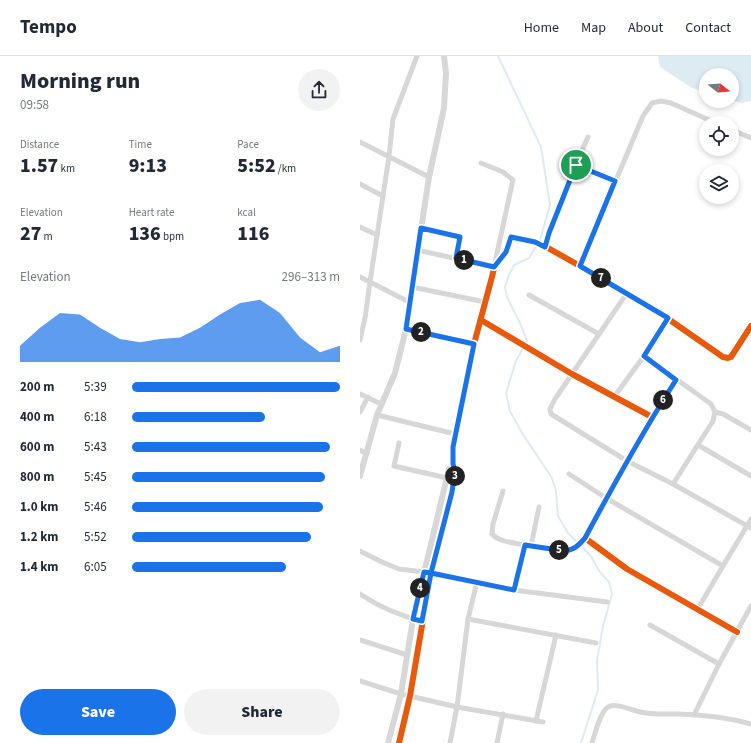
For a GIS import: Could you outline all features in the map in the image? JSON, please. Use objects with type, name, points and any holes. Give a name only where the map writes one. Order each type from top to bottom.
[{"type":"street","points":[[360,340],[389,156],[392,119],[417,56]]},
{"type":"street","points":[[360,476],[381,404],[395,374],[406,329],[429,177],[444,108],[446,73],[444,56]]},
{"type":"street","points":[[580,266],[647,108],[652,103],[661,101],[671,103],[700,116]]},
{"type":"street","points":[[739,133],[751,138]]},
{"type":"street","points":[[541,244],[549,233],[588,137]]},
{"type":"street","points":[[360,142],[429,177]]},
{"type":"street","points":[[399,743],[410,696],[431,573],[452,492],[455,471],[453,464],[453,447],[455,434],[474,344],[494,267],[513,180],[503,172],[481,163]]},
{"type":"street","points":[[576,165],[615,181]]},
{"type":"street","points":[[360,184],[383,196]]},
{"type":"street","points":[[360,227],[377,235]]},
{"type":"street","points":[[421,228],[460,237],[456,258]]},
{"type":"street","points":[[494,267],[506,252],[511,237],[541,244],[668,318],[723,357],[731,357],[751,326]]},
{"type":"street","points":[[417,250],[494,267]]},
{"type":"street","points":[[360,277],[409,302]]},
{"type":"street","points":[[412,287],[485,302]]},
{"type":"street","points":[[627,293],[551,405],[551,414],[627,460],[749,527]]},
{"type":"street","points":[[529,295],[599,334]]},
{"type":"street","points":[[614,397],[644,356],[668,318]]},
{"type":"street","points":[[481,320],[572,374],[652,417]]},
{"type":"street","points":[[406,329],[474,344]]},
{"type":"street","points":[[644,356],[711,404],[715,412],[713,421],[673,484]]},
{"type":"street","points":[[503,490],[493,524],[492,534],[495,537],[501,540],[525,545],[564,551],[577,547],[584,539],[627,460],[676,380]]},
{"type":"street","points":[[360,394],[381,404]]},
{"type":"street","points":[[360,412],[368,397]]},
{"type":"street","points":[[715,412],[723,414],[751,430]]},
{"type":"street","points":[[377,416],[455,434]]},
{"type":"street","points":[[399,443],[394,466],[447,478]]},
{"type":"street","points":[[698,445],[751,476]]},
{"type":"street","points":[[360,450],[367,454]]},
{"type":"street","points":[[388,743],[401,694],[413,619],[449,469],[453,464]]},
{"type":"street","points":[[569,474],[606,498],[723,566]]},
{"type":"street","points":[[531,546],[539,507]]},
{"type":"street","points":[[697,610],[723,566],[749,527],[751,519]]},
{"type":"street","points":[[584,539],[617,562],[737,632]]},
{"type":"street","points":[[514,590],[525,545]]},
{"type":"street","points":[[360,551],[393,567],[431,573],[514,590],[607,602]]},
{"type":"street","points":[[450,743],[457,707],[468,619],[477,582]]},
{"type":"street","points":[[360,594],[375,603],[413,619],[422,621]]},
{"type":"street","points":[[694,715],[719,664],[751,606]]},
{"type":"street","points":[[468,619],[596,643]]},
{"type":"street","points":[[650,626],[719,664]]},
{"type":"street","points":[[536,721],[556,635]]},
{"type":"street","points":[[360,640],[407,656]]},
{"type":"street","points":[[360,681],[401,694],[457,707],[544,722]]},
{"type":"street","points":[[592,743],[602,715],[608,707],[612,706],[622,707],[647,714],[694,715],[729,719],[751,724]]},
{"type":"street","points":[[497,743],[502,714]]},
{"type":"shaded area","points":[[658,56],[751,56],[751,101],[739,102],[739,68],[699,68],[699,90],[692,88],[660,67]]},
{"type":"waterway","points":[[498,56],[541,147],[550,205],[540,240],[529,258],[514,265],[505,287],[507,297],[527,341],[516,361],[506,393],[510,411],[522,433],[552,478],[556,491],[558,516],[568,533],[591,556],[599,571],[609,582],[612,594],[603,626],[597,660],[598,690],[581,743]]},
{"type":"cycle path","points":[[399,743],[410,696],[431,573],[452,492],[455,471],[453,464],[453,447],[474,344],[494,267],[506,252],[511,237],[541,244],[580,266],[654,309],[723,357],[731,357],[751,326]]},
{"type":"cycle path","points":[[481,320],[572,374],[652,417],[585,538],[627,569],[737,632]]},
{"type":"route","points":[[576,165],[565,189],[545,247],[535,242],[511,237],[506,252],[494,267],[456,258],[460,237],[421,228],[406,329],[474,344],[453,447],[453,464],[455,471],[452,492],[431,573],[422,621],[413,619],[424,572],[431,573],[477,582],[514,590],[525,545],[564,551],[577,547],[585,538],[627,460],[676,380],[644,356],[668,318],[580,266],[615,181],[576,165]]}]
